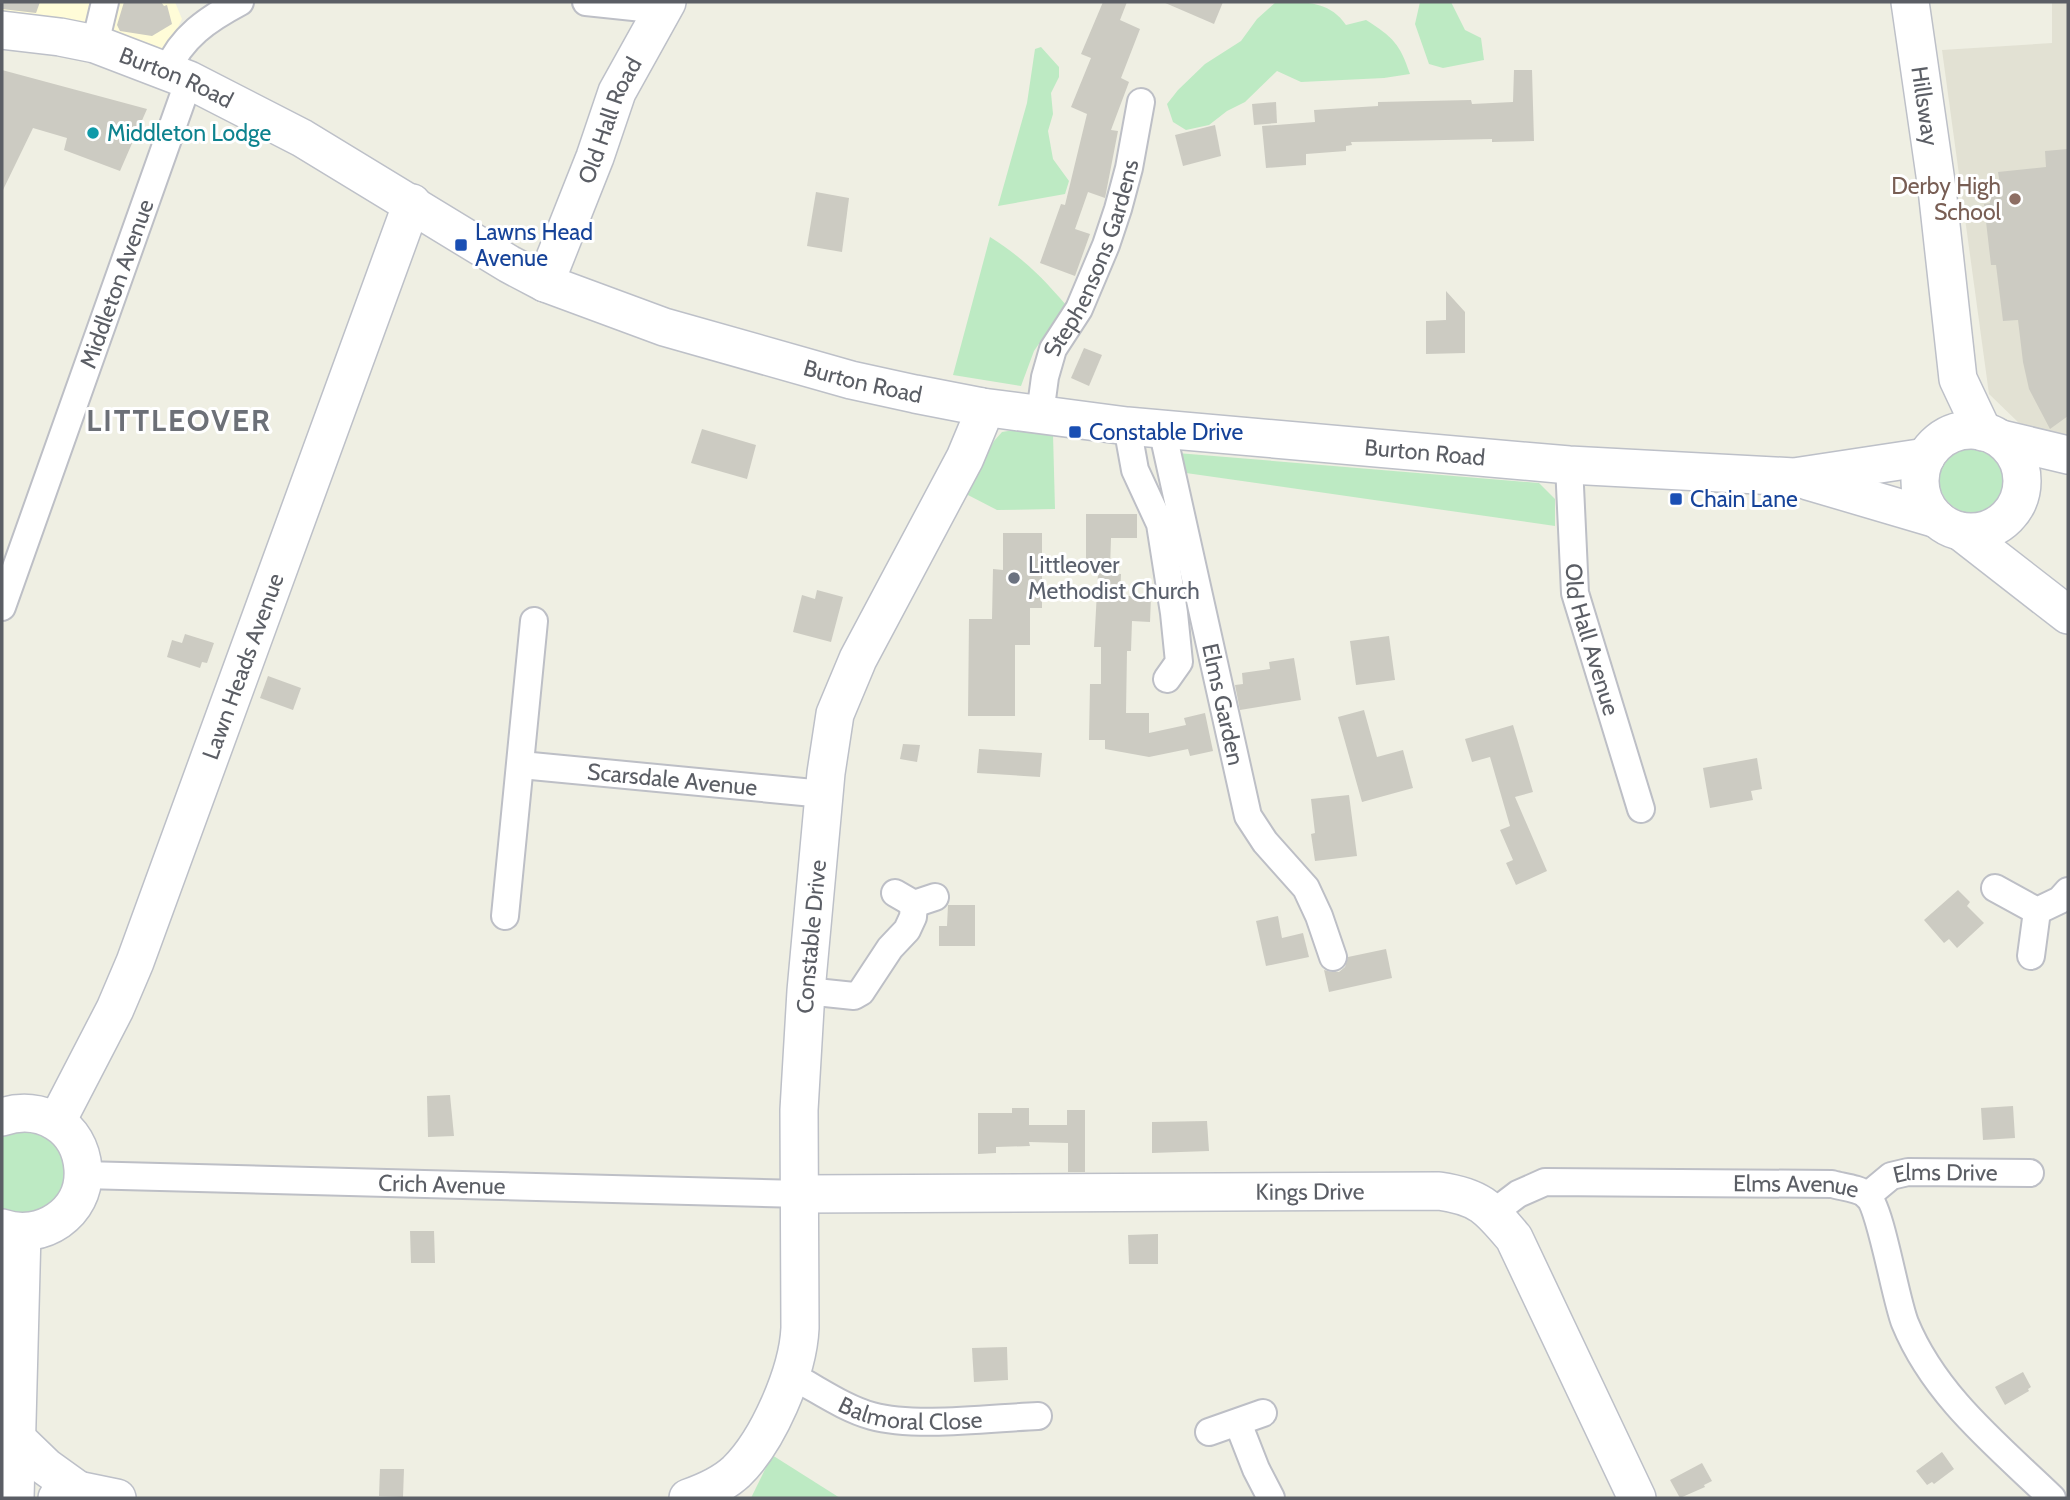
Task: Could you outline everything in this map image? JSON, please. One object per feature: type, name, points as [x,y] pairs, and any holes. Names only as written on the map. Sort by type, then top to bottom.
[{"type":"street","points":[[95,44],[105,2]]},
{"type":"street","name":"Middleton Avenue","points":[[2,607],[178,76],[173,55],[186,38],[240,2]]},
{"type":"street","points":[[586,2],[664,6]]},
{"type":"street","name":"Hillsway","points":[[1910,2],[1937,190],[1958,379],[1992,435]]},
{"type":"street","name":"Old Hall Road","points":[[545,283],[595,158],[617,92],[664,6]]},
{"type":"street","name":"Burton Road","points":[[2,30],[95,44],[178,76],[302,138],[509,264],[545,283],[664,327],[851,380],[982,407],[1144,427],[1569,465],[1794,477],[1930,452]]},
{"type":"street","name":"Stephensons Gardens","points":[[1040,414],[1045,377],[1053,349],[1079,309],[1106,245],[1129,168],[1140,102]]},
{"type":"street","name":"Lawn Heads Avenue","points":[[57,1121],[115,1009],[135,962],[412,203]]},
{"type":"street","points":[[1958,379],[1940,411],[1930,452],[1922,467],[1920,486],[1925,504],[1948,525],[2055,605]]},
{"type":"street","name":"Constable Drive","points":[[688,1498],[725,1481],[743,1464],[766,1428],[790,1375],[799,1342],[799,1110],[806,991],[824,794],[835,714],[846,684],[965,458],[980,422],[982,407]]},
{"type":"street","points":[[1144,427],[1135,470],[1160,524],[1167,556],[1179,662],[1167,679]]},
{"type":"street","name":"Elms Garden","points":[[1144,427],[1248,816],[1265,842],[1306,888],[1333,957]]},
{"type":"street","points":[[1930,452],[1945,437],[1964,430],[2068,455]]},
{"type":"street","points":[[1992,435],[2015,455],[2021,474],[2017,502],[2020,556],[2055,605]]},
{"type":"street","name":"Old Hall Avenue","points":[[1569,465],[1575,593],[1641,809]]},
{"type":"street","points":[[1948,525],[1975,531],[1990,528],[2003,521],[2017,502],[2068,468]]},
{"type":"street","name":"Burton Road","points":[[1794,477],[1948,525]]},
{"type":"street","points":[[505,916],[534,621]]},
{"type":"street","name":"Scarsdale Avenue","points":[[521,765],[824,794]]},
{"type":"street","points":[[1994,888],[2037,911]]},
{"type":"street","points":[[2037,911],[2060,900],[2068,891]]},
{"type":"street","points":[[806,991],[854,996],[861,992],[890,948],[907,930],[913,917],[915,898]]},
{"type":"street","points":[[2031,956],[2037,911]]},
{"type":"street","points":[[2,1117],[17,1112],[33,1112],[57,1121],[76,1145],[83,1175],[77,1195],[60,1220],[40,1230],[12,1230],[17,1439],[15,1498]]},
{"type":"street","name":"Elms Drive","points":[[1867,1196],[1891,1176],[1908,1172],[2030,1173]]},
{"type":"street","name":"Crich Avenue","points":[[83,1175],[801,1194]]},
{"type":"street","name":"Elms Avenue","points":[[1493,1213],[1518,1194],[1545,1182],[1832,1184],[1867,1196],[1876,1210],[1893,1286],[1905,1323],[1931,1372],[1967,1416],[2052,1498]]},
{"type":"street","name":"Kings Drive","points":[[801,1194],[1439,1191],[1466,1195],[1493,1213],[1514,1238],[1637,1498]]},
{"type":"street","name":"Balmoral Close","points":[[790,1375],[856,1410],[873,1416],[925,1421],[1038,1416]]},
{"type":"street","points":[[1209,1432],[1263,1413]]},
{"type":"street","points":[[1238,1423],[1271,1498]]},
{"type":"street","points":[[17,1439],[46,1467],[67,1494],[117,1498]]},
{"type":"shaded area","points":[[2,2],[175,2],[182,19],[166,51],[2,19]]},
{"type":"shaded area","name":"Derby High School","points":[[2052,2],[2068,2],[2068,435],[2019,423],[1989,394],[1942,50],[2052,43]]},
{"type":"green space","points":[[1276,2],[1315,4],[1332,11],[1346,25],[1366,20],[1394,42],[1403,55],[1410,74],[1301,82],[1277,71],[1245,102],[1227,111],[1209,125],[1186,130],[1173,122],[1167,104],[1178,90],[1205,64],[1241,41],[1257,19]]},
{"type":"green space","points":[[1420,2],[1451,2],[1465,30],[1481,38],[1484,60],[1443,68],[1429,64],[1415,24]]},
{"type":"green space","points":[[1041,47],[1059,67],[1059,77],[1051,93],[1053,114],[1048,131],[1053,159],[1069,181],[1065,194],[998,206],[1027,103],[1035,49]]},
{"type":"green space","points":[[990,237],[1031,268],[1066,305],[1061,321],[1047,332],[1034,351],[1021,386],[953,375]]},
{"type":"green space","points":[[1014,430],[1053,434],[1055,509],[997,510],[966,494],[994,441],[1002,432]]},
{"type":"green space","points":[[1973,445],[1986,448],[1997,455],[2004,466],[2007,479],[2004,492],[1997,503],[1986,510],[1973,513],[1960,510],[1949,503],[1942,492],[1939,479],[1942,466],[1949,455],[1960,448]]},
{"type":"green space","points":[[1177,453],[1539,483],[1555,499],[1555,526],[1186,473]]},
{"type":"green space","points":[[2,1129],[53,1134],[72,1169],[50,1214],[2,1215]]},
{"type":"green space","points":[[772,1455],[840,1498],[751,1498]]},
{"type":"building","points":[[2,2],[40,2],[36,13],[2,9]]},
{"type":"building","points":[[124,2],[161,2],[164,6],[167,5],[172,24],[152,36],[120,31],[117,25]]},
{"type":"building","points":[[1103,2],[1127,2],[1120,20],[1140,29],[1121,78],[1129,82],[1111,130],[1118,131],[1105,198],[1088,192],[1075,229],[1090,234],[1075,276],[1040,263],[1061,204],[1065,205],[1087,114],[1071,107],[1091,58],[1081,54]]},
{"type":"building","points":[[1163,2],[1223,2],[1214,24]]},
{"type":"building","name":"Middleton Lodge","points":[[2,70],[147,109],[120,171],[64,150],[67,138],[33,128],[2,192]]},
{"type":"building","points":[[1514,70],[1532,70],[1534,141],[1492,142],[1492,139],[1351,142],[1352,145],[1346,146],[1346,151],[1306,154],[1306,165],[1266,168],[1262,126],[1315,122],[1314,110],[1378,106],[1378,102],[1513,102]]},
{"type":"building","points":[[1276,102],[1277,123],[1254,125],[1252,104]]},
{"type":"building","points":[[1215,125],[1221,156],[1183,166],[1175,135]]},
{"type":"building","points":[[2068,149],[2068,416],[2050,429],[2029,389],[2018,320],[2003,321],[1996,265],[1991,265],[1984,204],[1990,203],[1989,185],[2000,184],[1998,172],[2046,167],[2045,151]]},
{"type":"building","points":[[816,192],[849,198],[842,252],[807,246]]},
{"type":"building","points":[[1446,291],[1465,312],[1465,353],[1426,354],[1426,321],[1446,320]]},
{"type":"building","points":[[1084,348],[1102,355],[1089,386],[1071,378]]},
{"type":"building","points":[[702,429],[756,445],[747,479],[691,463]]},
{"type":"building","points":[[1086,514],[1137,514],[1137,538],[1111,538],[1110,569],[1086,568]]},
{"type":"building","points":[[1003,533],[1042,533],[1042,608],[1030,608],[1030,645],[1015,645],[1015,716],[968,716],[969,619],[992,619],[993,569],[1003,570]]},
{"type":"building","points":[[1098,573],[1121,574],[1120,596],[1151,596],[1150,622],[1132,621],[1131,651],[1127,651],[1126,713],[1149,713],[1149,733],[1186,725],[1184,718],[1205,713],[1213,751],[1190,756],[1188,749],[1149,757],[1105,749],[1105,740],[1089,740],[1090,684],[1101,684],[1101,647],[1094,647]]},
{"type":"building","points":[[817,590],[843,597],[831,642],[793,632],[802,595],[815,599]]},
{"type":"building","points":[[185,634],[214,643],[207,663],[202,662],[200,668],[167,657],[172,640],[182,643]]},
{"type":"building","points":[[1389,636],[1395,680],[1356,685],[1350,641]]},
{"type":"building","points":[[1294,658],[1301,700],[1240,710],[1235,685],[1243,684],[1242,673],[1270,669],[1269,662]]},
{"type":"building","points":[[268,676],[301,688],[293,710],[260,698]]},
{"type":"building","points":[[1364,710],[1377,757],[1403,750],[1413,788],[1362,802],[1338,717]]},
{"type":"building","points":[[1513,725],[1533,792],[1515,797],[1547,871],[1516,885],[1506,863],[1513,860],[1500,830],[1510,826],[1490,757],[1472,762],[1465,739]]},
{"type":"building","points":[[903,744],[920,745],[917,762],[900,759]]},
{"type":"building","points":[[979,749],[1042,753],[1040,777],[977,773]]},
{"type":"building","points":[[1757,758],[1762,789],[1751,791],[1753,800],[1710,808],[1703,768]]},
{"type":"building","points":[[1349,795],[1357,856],[1315,861],[1311,834],[1315,833],[1311,799]]},
{"type":"building","points":[[1958,890],[1970,902],[1967,906],[1984,923],[1957,948],[1949,939],[1944,943],[1924,920]]},
{"type":"building","points":[[948,905],[975,905],[975,946],[939,946],[939,926],[947,926]]},
{"type":"building","points":[[1278,916],[1282,938],[1303,933],[1309,957],[1266,966],[1256,921]]},
{"type":"building","points":[[1386,949],[1392,978],[1329,992],[1324,970],[1339,972],[1345,967],[1348,957]]},
{"type":"building","points":[[450,1095],[454,1136],[428,1137],[427,1096]]},
{"type":"building","points":[[2013,1106],[2015,1138],[1983,1140],[1981,1108]]},
{"type":"building","points":[[1012,1108],[1029,1108],[1029,1125],[1067,1125],[1067,1110],[1085,1110],[1085,1172],[1068,1172],[1068,1143],[1029,1142],[1030,1146],[996,1147],[996,1153],[978,1154],[978,1113],[1012,1113]]},
{"type":"building","points":[[1207,1121],[1209,1151],[1152,1153],[1152,1122]]},
{"type":"building","points":[[410,1231],[434,1231],[435,1263],[411,1263]]},
{"type":"building","points":[[1158,1234],[1158,1264],[1129,1264],[1128,1235]]},
{"type":"building","points":[[1007,1347],[1008,1380],[974,1382],[972,1348]]},
{"type":"building","points":[[2023,1372],[2031,1387],[2029,1391],[2005,1405],[1995,1387]]},
{"type":"building","points":[[1942,1452],[1954,1469],[1934,1484],[1932,1482],[1927,1485],[1916,1471]]},
{"type":"building","points":[[1702,1463],[1712,1481],[1680,1498],[1670,1480]]},
{"type":"building","points":[[380,1469],[404,1469],[403,1497],[379,1496]]},
{"type":"place","name":"Middleton Lodge","points":[[93,133]]},
{"type":"place","name":"Derby High School","points":[[2015,199]]},
{"type":"place","name":"Lawns Head Avenue","points":[[461,245]]},
{"type":"place","name":"Constable Drive","points":[[1075,432]]},
{"type":"place","name":"Chain Lane","points":[[1676,499]]},
{"type":"place","name":"Littleover Methodist Church","points":[[1014,578]]},
{"type":"district","name":"LITTLEOVER","points":[[179,421]]}]
